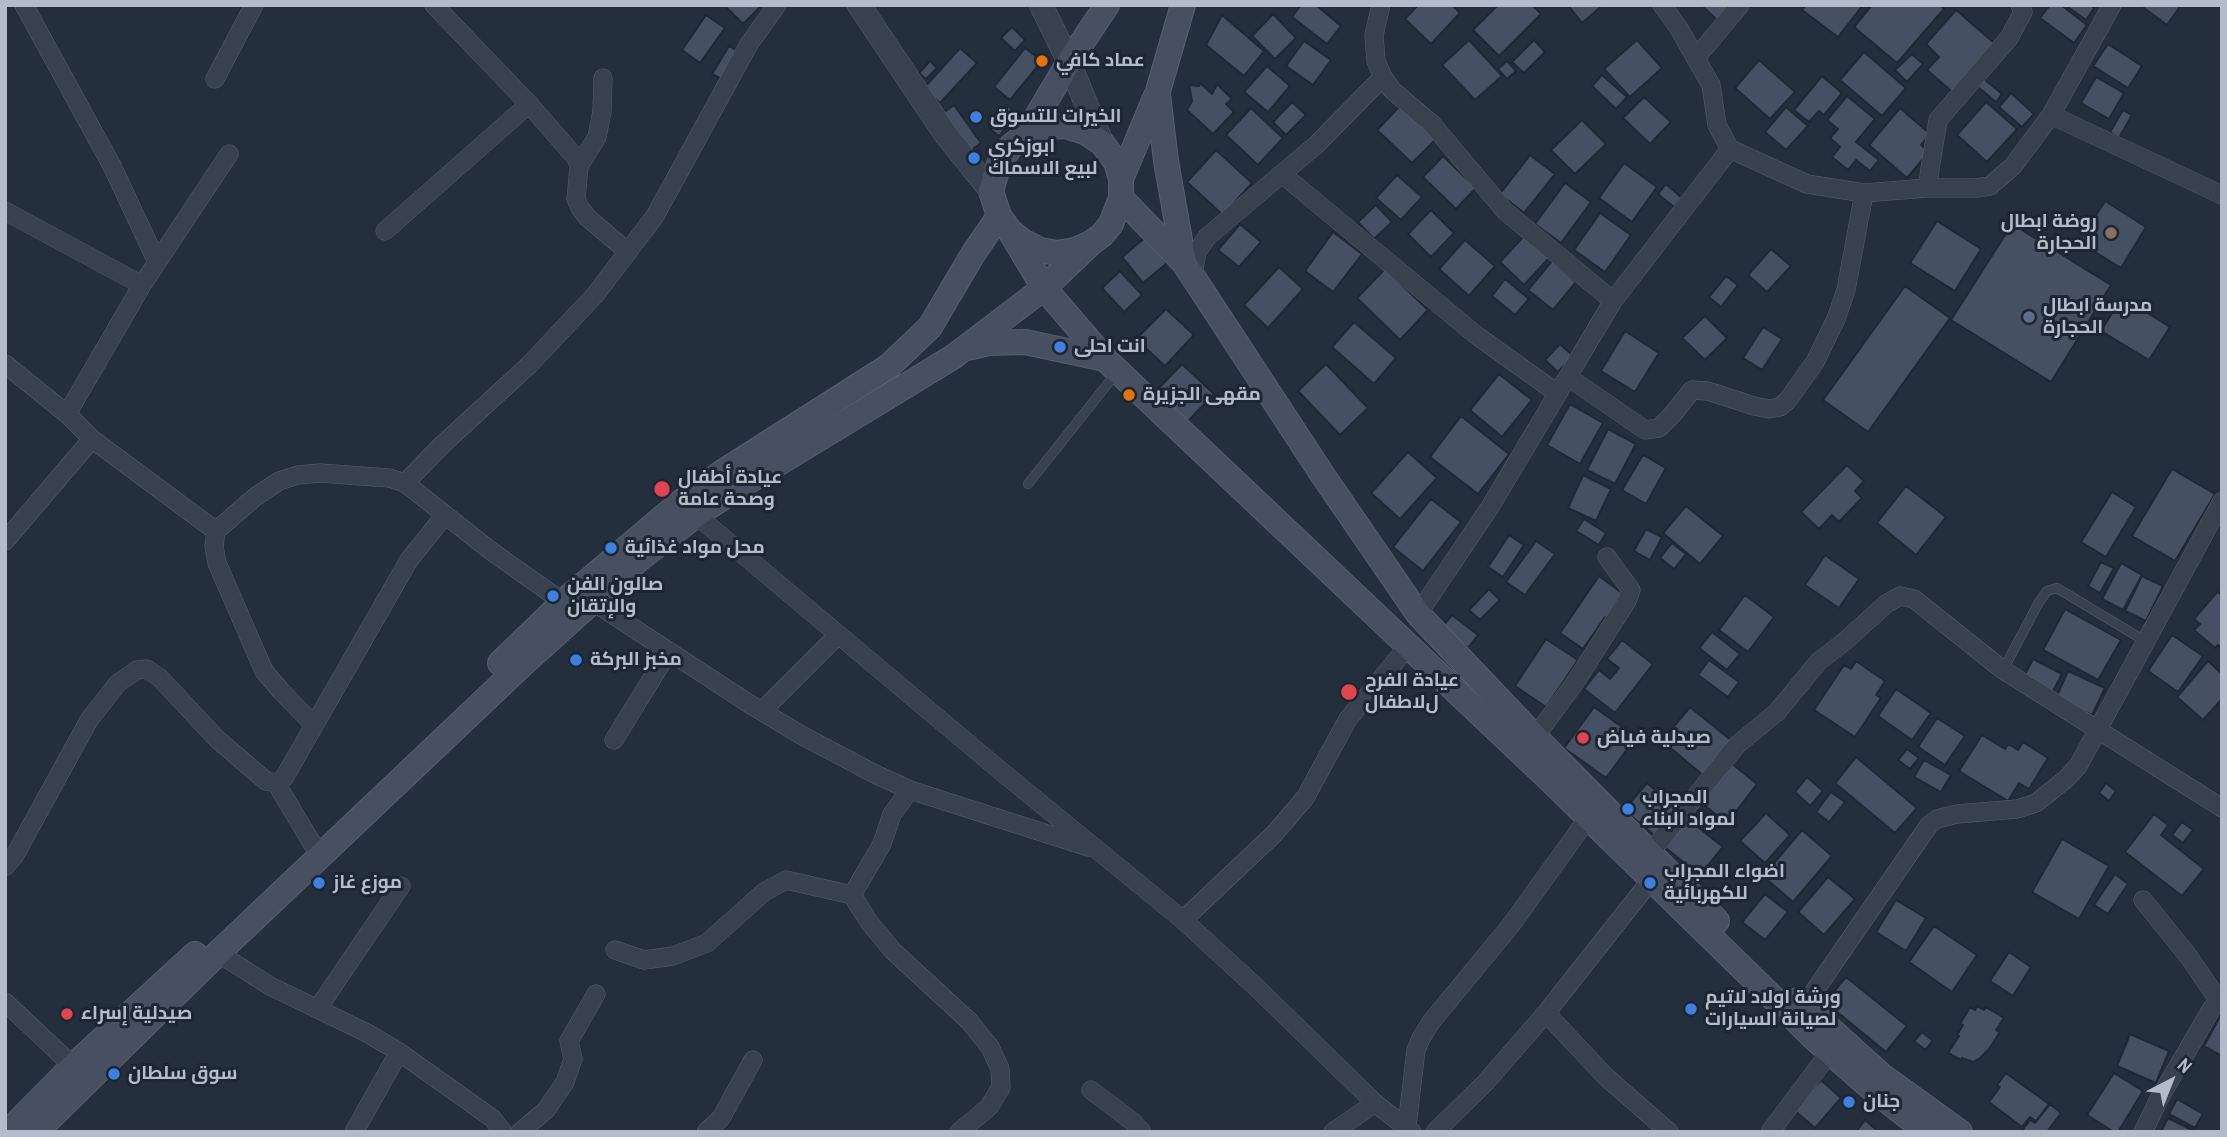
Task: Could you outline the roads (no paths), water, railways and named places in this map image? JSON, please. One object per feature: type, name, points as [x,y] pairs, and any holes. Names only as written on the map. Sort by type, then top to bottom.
[{"type":"main road","points":[[1027,134],[1069,62],[1107,5]]},
{"type":"main road","points":[[36,1132],[218,953],[524,663],[637,561],[696,515],[966,348],[1044,288],[1111,224],[1121,189],[1158,91],[1183,5]]},
{"type":"main road","points":[[1158,91],[1166,161],[1188,270]]},
{"type":"main road","points":[[1927,1132],[1830,1052],[1409,645],[1111,365],[1044,288],[1004,223],[991,191],[999,164],[1011,146],[1027,134],[1046,127],[1066,126],[1085,132],[1102,143],[1115,162],[1121,189],[1188,270],[1418,614],[1535,737],[1804,1006],[1881,1075],[1961,1132]]},
{"type":"main road","points":[[1004,223],[1024,242],[1040,250],[1057,253],[1075,250],[1091,243]]},
{"type":"main road","points":[[8,1132],[73,1066],[313,845],[563,602],[681,502],[721,473],[889,366],[930,327],[972,254],[1004,223]]},
{"type":"main road","points":[[966,348],[1025,342],[1111,365]]},
{"type":"street","points":[[24,5],[112,166],[157,262]]},
{"type":"street","points":[[215,79],[254,5]]},
{"type":"street","points":[[434,5],[529,104],[576,158],[579,166],[576,199],[580,208],[628,252]]},
{"type":"street","points":[[405,483],[529,365],[595,295],[655,216],[749,44],[777,5]]},
{"type":"street","points":[[859,5],[946,135],[991,191]]},
{"type":"street","points":[[1041,5],[1069,62],[1102,143]]},
{"type":"street","points":[[1381,5],[1374,35],[1376,61],[1392,90],[1445,137],[1505,211],[1613,300]]},
{"type":"street","points":[[1662,5],[1711,85],[1717,125],[1730,149],[1807,184],[1864,193],[1990,186],[2013,166],[2051,116],[2112,5]]},
{"type":"street","points":[[1696,58],[1740,5]]},
{"type":"street","points":[[1927,188],[1938,120],[2009,38],[2023,12],[2020,5]]},
{"type":"street","points":[[1188,270],[1207,237],[1317,145],[1383,77]]},
{"type":"street","points":[[579,166],[597,137],[602,111],[603,78]]},
{"type":"street","points":[[385,231],[529,104]]},
{"type":"street","points":[[2051,116],[2222,195]]},
{"type":"street","points":[[1418,614],[1490,507],[1613,300],[1730,149]]},
{"type":"street","points":[[67,414],[142,285],[229,154]]},
{"type":"street","points":[[1282,174],[1476,335],[1557,393]]},
{"type":"street","points":[[1567,377],[1645,430],[1659,428],[1692,390],[1708,391],[1769,409],[1780,407],[1815,362],[1836,319],[1846,290],[1864,193]]},
{"type":"street","points":[[5,211],[142,285]]},
{"type":"street","points":[[5,364],[67,414],[92,439],[216,531]]},
{"type":"street","points":[[5,541],[92,439]]},
{"type":"street","points":[[314,725],[264,671],[217,563],[214,547],[216,531],[255,497],[279,481],[320,472],[389,478],[405,483],[491,551],[563,602]]},
{"type":"street","points":[[1804,1006],[1929,825],[1937,819],[1957,814],[2017,809],[2036,803],[2078,766],[2222,500]]},
{"type":"street","points":[[5,867],[15,855],[89,720],[118,683],[137,670],[147,669],[160,678],[217,739],[266,781],[276,783],[284,778],[409,560],[445,515]]},
{"type":"street","points":[[696,515],[1183,920],[1374,1103],[1410,1129]]},
{"type":"street","points":[[1535,737],[1584,671],[1627,601],[1631,590],[1607,557]]},
{"type":"street","points":[[1650,853],[1737,745],[1777,712],[1819,661],[1886,604],[1900,596],[1913,599],[2003,670],[2222,808]]},
{"type":"street","points":[[592,601],[762,711],[910,790],[1099,851]]},
{"type":"street","points":[[762,711],[838,635]]},
{"type":"street","points":[[1183,920],[1274,834],[1305,798],[1348,719],[1409,645]]},
{"type":"street","points":[[614,740],[669,651]]},
{"type":"street","points":[[276,783],[313,845]]},
{"type":"street","points":[[852,895],[882,844],[892,814],[910,790]]},
{"type":"street","points":[[1410,1129],[1416,1050],[1421,1038],[1431,1021],[1511,925],[1588,818]]},
{"type":"street","points":[[615,950],[644,960],[673,956],[707,943],[764,892],[786,880],[852,895],[869,922],[893,951],[969,1021],[989,1047],[1000,1069],[1001,1087],[989,1107],[959,1132]]},
{"type":"street","points":[[1435,1132],[1485,1083],[1546,1013],[1651,880]]},
{"type":"street","points":[[318,1009],[401,886]]},
{"type":"street","points":[[2143,900],[2220,1000],[2212,1008],[2143,1132]]},
{"type":"street","points":[[218,953],[270,986],[399,1052],[482,1111],[503,1132]]},
{"type":"street","points":[[520,1132],[546,1110],[565,1082],[573,1059],[569,1041],[596,994]]},
{"type":"street","points":[[5,1002],[73,1066]]},
{"type":"street","points":[[1546,1013],[1606,1077],[1669,1132]]},
{"type":"street","points":[[354,1132],[399,1052]]},
{"type":"street","points":[[1770,1132],[1830,1052]]},
{"type":"street","points":[[706,1132],[721,1118],[753,1060]]},
{"type":"street","points":[[1091,1090],[1142,1132]]},
{"type":"street","points":[[1333,1132],[1374,1103]]},
{"type":"lane","points":[[1028,484],[1111,365]]},
{"type":"lane","points":[[2003,670],[2039,602],[2047,591],[2057,588],[2145,641]]},
{"type":"place","name":"عماد كافي","points":[[1042,61]]},
{"type":"place","name":"الخيرات للتسوق","points":[[976,117]]},
{"type":"place","name":"ابوزكري لبيع اﻻسماك","points":[[974,158]]},
{"type":"place","name":"روضة ابطال الحجارة","points":[[2111,233]]},
{"type":"place","name":"مدرسة ابطال الحجارة","points":[[2029,317]]},
{"type":"place","name":"انت احلى","points":[[1060,347]]},
{"type":"place","name":"مقهى الجزيرة","points":[[1129,395]]},
{"type":"place","name":"عيادة أطفال وصحة عامة","points":[[662,489]]},
{"type":"place","name":"محل مواد غذائية","points":[[611,548]]},
{"type":"place","name":"صالون الفن والإتقان","points":[[553,596]]},
{"type":"place","name":"مخبز البركة","points":[[576,660]]},
{"type":"place","name":"عيادة الفرح لﻻطفال","points":[[1349,692]]},
{"type":"place","name":"صيدلية فياض","points":[[1583,738]]},
{"type":"place","name":"المجراب لمواد البناء","points":[[1628,809]]},
{"type":"place","name":"موزع غاز","points":[[319,883]]},
{"type":"place","name":"اضواء المجراب للكهربائية","points":[[1650,883]]},
{"type":"place","name":"ورشة اوﻻد ﻻتيم لصيانة السيارات","points":[[1691,1009]]},
{"type":"place","name":"صيدلية إسراء","points":[[67,1014]]},
{"type":"place","name":"سوق سلطان","points":[[114,1074]]},
{"type":"place","name":"جنان","points":[[1849,1102]]}]
